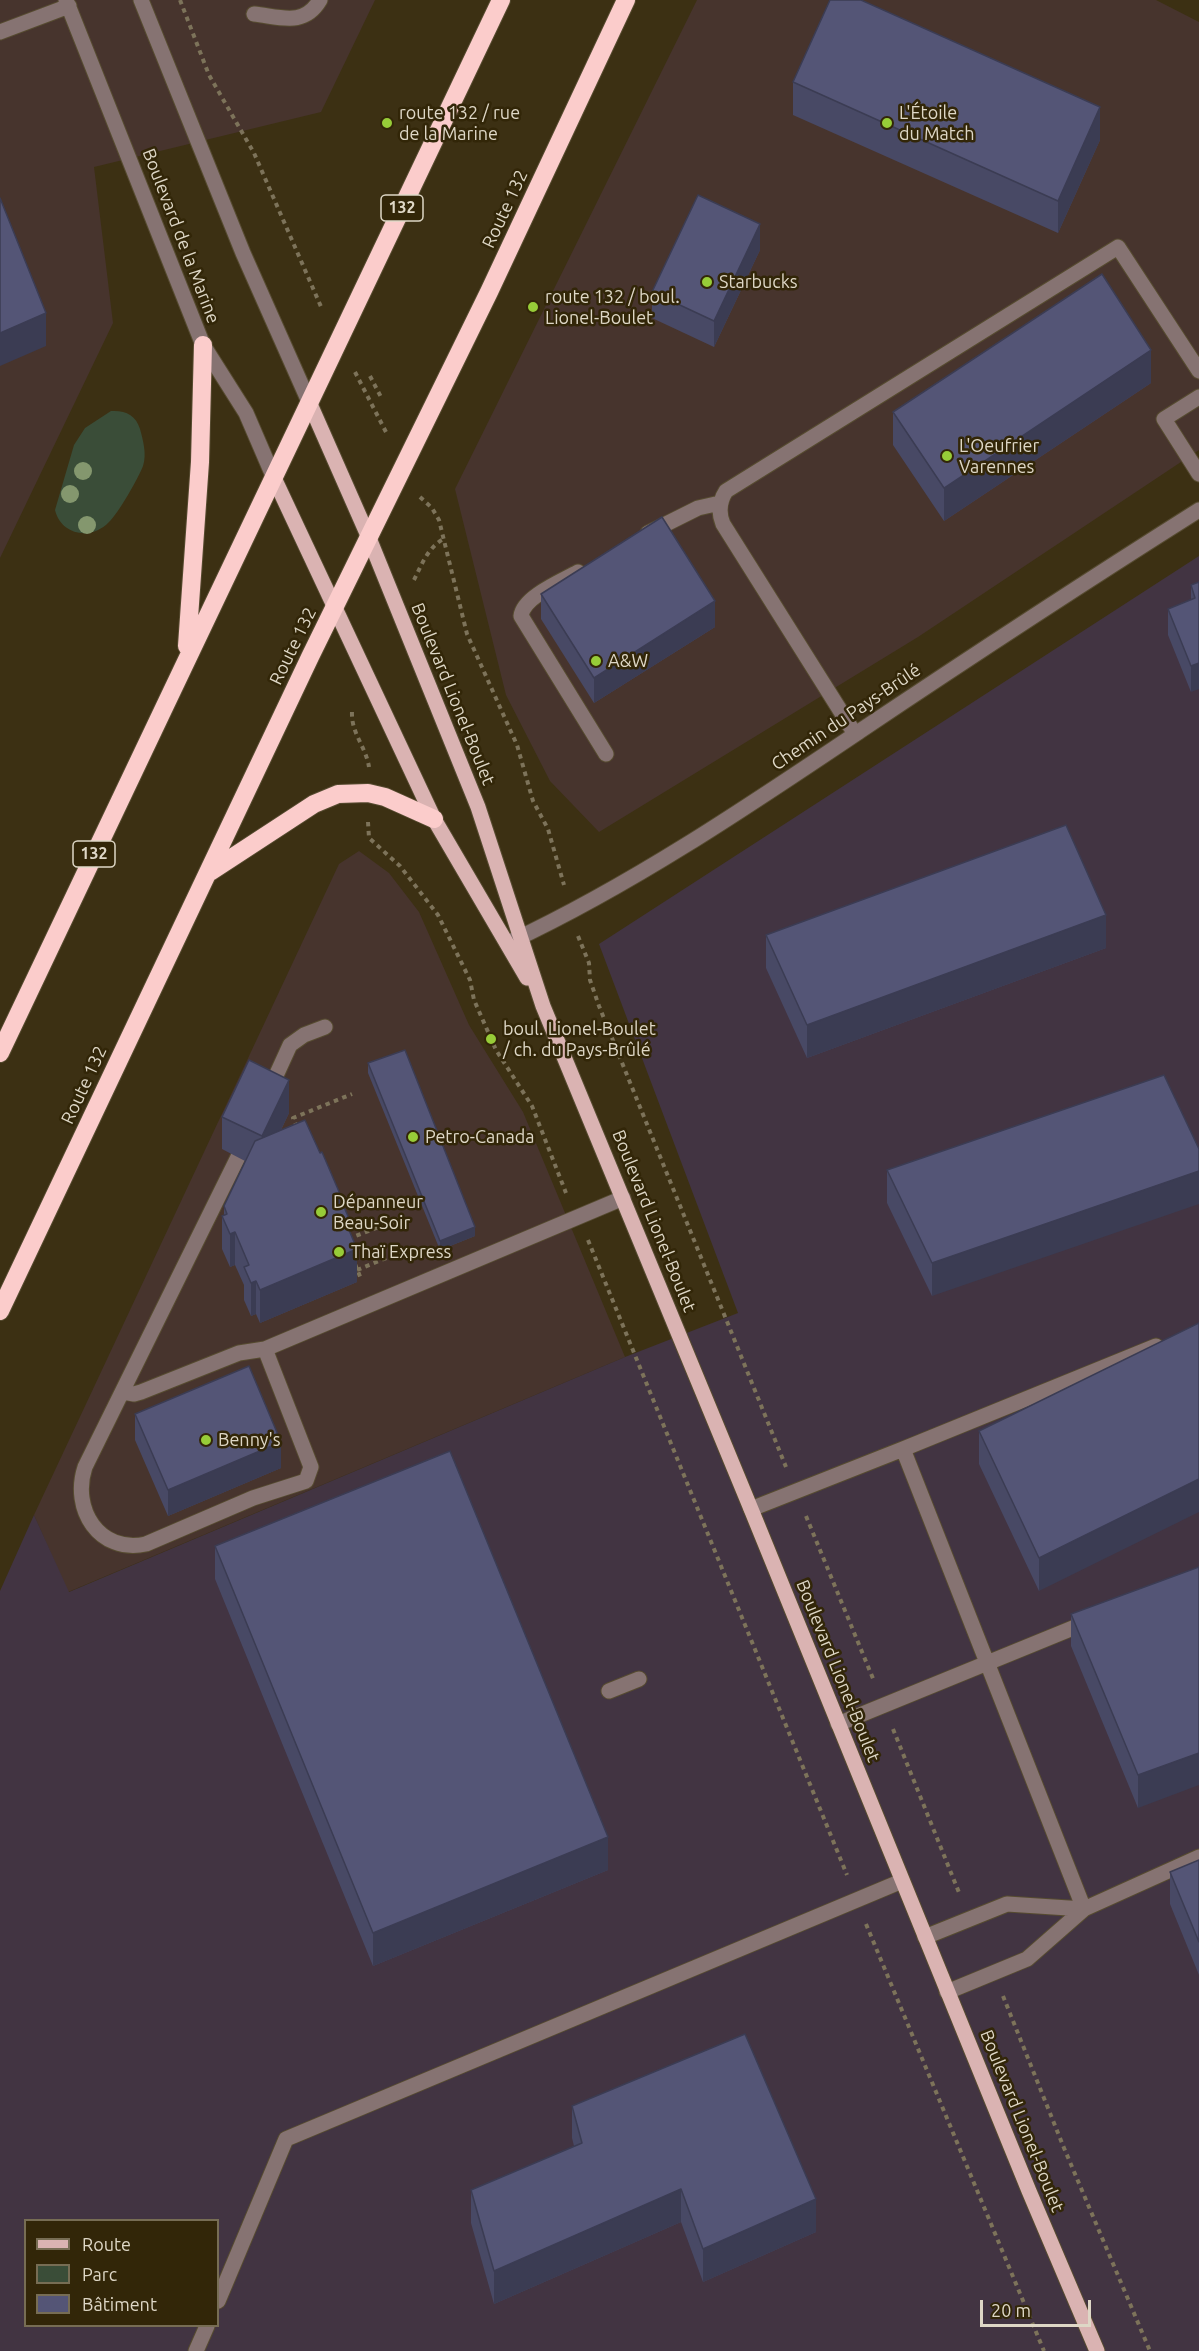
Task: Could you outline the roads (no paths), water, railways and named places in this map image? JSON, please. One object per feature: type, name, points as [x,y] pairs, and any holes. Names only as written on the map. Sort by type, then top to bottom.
[{"type":"highway","name":"132","points":[[0,1053],[501,0]]},
{"type":"highway","name":"Route 132","points":[[0,1311],[335,608],[489,292],[626,0]]},
{"type":"highway","points":[[187,656],[200,462],[203,345]]},
{"type":"highway","points":[[210,872],[314,804],[338,794],[368,793],[385,796],[434,819]]},
{"type":"main road","name":"Boulevard Lionel-Boulet","points":[[310,404],[369,538],[478,807],[514,940],[623,1198],[947,1992],[1097,2351]]},
{"type":"main road","name":"Boulevard Lionel-Boulet","points":[[274,478],[434,819],[514,940]]},
{"type":"street","points":[[141,0],[243,253],[310,404]]},
{"type":"street","points":[[254,15],[306,17],[320,0]]},
{"type":"street","points":[[0,32],[68,3]]},
{"type":"street","name":"Boulevard de la Marine","points":[[68,3],[203,345],[246,413],[274,478]]},
{"type":"street","points":[[855,734],[723,524],[719,510],[726,491],[1118,247],[1199,371]]},
{"type":"street","points":[[1199,397],[1164,419],[1199,474]]},
{"type":"street","points":[[638,538],[698,508],[720,503]]},
{"type":"street","name":"Chemin du Pays-Brûlé","points":[[514,940],[612,890],[855,734],[1069,591],[1199,510]]},
{"type":"street","points":[[587,567],[542,591],[525,605],[521,616],[606,754]]},
{"type":"street","points":[[264,1101],[290,1045],[304,1035],[325,1027]]},
{"type":"street","points":[[238,1157],[85,1467],[80,1481],[80,1494],[85,1510],[99,1533],[122,1545],[133,1547],[146,1544],[253,1498],[306,1481],[311,1467],[265,1349]]},
{"type":"street","points":[[123,1392],[134,1394],[141,1392],[239,1353],[265,1349],[623,1198]]},
{"type":"street","points":[[751,1509],[1166,1341]]},
{"type":"street","points":[[903,1449],[1084,1909]]},
{"type":"street","points":[[838,1724],[1103,1616]]},
{"type":"street","points":[[609,1691],[639,1679]]},
{"type":"street","points":[[947,1992],[1027,1959],[1084,1909],[1199,1857]]},
{"type":"street","points":[[219,2299],[286,2139],[902,1881]]},
{"type":"street","points":[[925,1937],[1007,1904],[1084,1909]]},
{"type":"street","points":[[196,2351],[206,2327]]},
{"type":"place","name":"route 132 / rue de la Marine","points":[[387,123]]},
{"type":"place","name":"L'Étoile du Match","points":[[887,123]]},
{"type":"place","name":"Starbucks","points":[[707,282]]},
{"type":"place","name":"route 132 / boul. Lionel-Boulet","points":[[533,307]]},
{"type":"place","name":"L'Oeufrier Varennes","points":[[947,456]]},
{"type":"place","name":"A&W","points":[[596,661]]},
{"type":"place","name":"boul. Lionel-Boulet / ch. du Pays-Brûlé","points":[[491,1039]]},
{"type":"place","name":"Petro-Canada","points":[[413,1137]]},
{"type":"place","name":"Dépanneur Beau-Soir","points":[[321,1212]]},
{"type":"place","name":"Thaï Express","points":[[339,1252]]},
{"type":"place","name":"Benny's","points":[[206,1440]]}]
